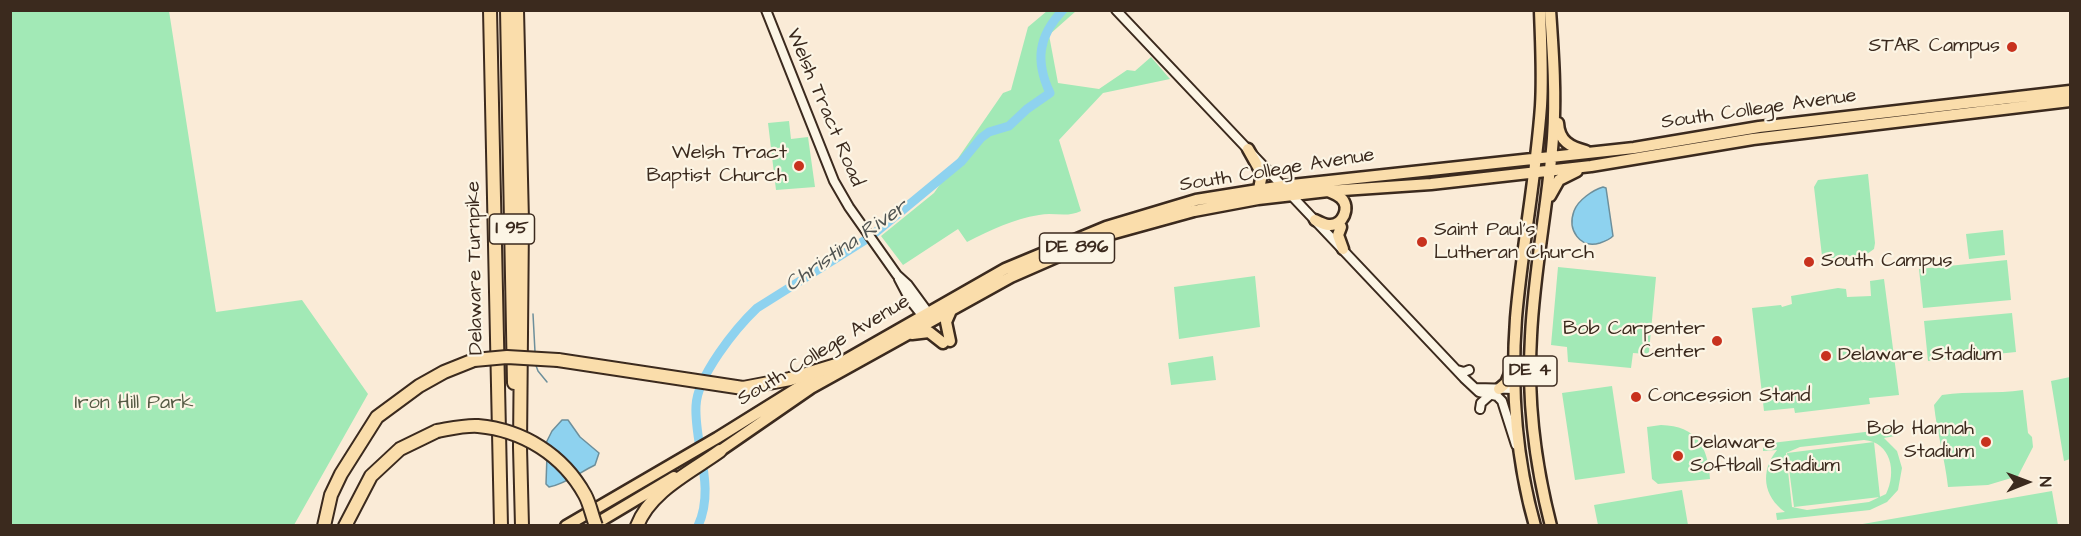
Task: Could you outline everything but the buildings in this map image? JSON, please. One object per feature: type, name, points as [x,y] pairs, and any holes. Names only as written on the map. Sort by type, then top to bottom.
[{"type":"highway","name":"Delaware Turnpike","points":[[490,10],[501,525]]},
{"type":"highway","name":"Delaware Turnpike","points":[[507,10],[513,358],[520,447]]},
{"type":"highway","name":"Delaware Turnpike","points":[[517,10],[522,221],[520,447],[522,525]]},
{"type":"highway","points":[[324,521],[331,495],[341,474],[377,417],[418,386],[474,360],[507,357],[558,360],[743,387],[790,379],[836,365]]},
{"type":"highway","points":[[345,525],[371,476],[400,449],[436,431],[476,426],[513,433],[549,451],[576,481],[586,497],[596,524]]},
{"type":"highway","points":[[637,525],[639,519],[663,490],[720,452]]},
{"type":"main road","name":"DE 4","points":[[1535,525],[1521,459],[1514,389],[1514,360],[1517,309],[1539,125],[1542,64],[1540,10]]},
{"type":"main road","name":"DE 4","points":[[1550,10],[1555,89],[1551,157],[1532,320],[1530,378],[1533,429],[1542,493],[1551,525]]},
{"type":"main road","points":[[1555,89],[1560,136],[1572,147],[1592,153]]},
{"type":"main road","name":"South College Avenue","points":[[566,525],[717,438],[836,365],[928,317],[1005,269],[1106,227],[1196,200],[1283,186],[1592,153],[1759,127],[2070,91]]},
{"type":"main road","name":"South College Avenue","points":[[720,452],[811,388],[906,335],[928,317],[952,308],[1011,276],[1107,235],[1194,211],[1292,195],[1364,187],[1431,184],[1591,166],[1753,139],[2070,101]]},
{"type":"main road","name":"DE 896","points":[[1504,162],[1523,155],[1532,147],[1539,125]]},
{"type":"main road","points":[[1248,149],[1262,174],[1259,189]]},
{"type":"main road","points":[[1544,218],[1552,192],[1560,180],[1591,166]]},
{"type":"main road","points":[[1507,176],[1525,186],[1530,202]]},
{"type":"main road","points":[[1328,233],[1347,223],[1351,215],[1355,192],[1364,187]]},
{"type":"main road","points":[[1315,220],[1328,225],[1335,224],[1344,216],[1346,207],[1341,198],[1328,191]]},
{"type":"main road","points":[[1341,227],[1338,235],[1343,249]]},
{"type":"main road","points":[[906,335],[929,332],[946,342],[946,322],[952,308]]},
{"type":"main road","points":[[1495,392],[1509,378],[1514,360]]},
{"type":"main road","points":[[1514,389],[1523,398],[1529,444],[1542,493]]},
{"type":"main road","points":[[596,524],[692,469]]},
{"type":"street","name":"Welsh Tract Road","points":[[766,10],[831,174],[849,207],[897,275],[908,285],[928,317]]},
{"type":"street","points":[[1116,10],[1457,370],[1476,388],[1495,392],[1514,389]]},
{"type":"street","points":[[1457,370],[1464,372],[1469,370]]},
{"type":"street","points":[[1480,410],[1481,403],[1495,392]]},
{"type":"street","points":[[1495,392],[1504,404],[1521,459]]},
{"type":"green space","name":"Iron Hill Park","points":[[10,11],[169,11],[216,312],[302,300],[368,394],[294,525],[11,525]]},
{"type":"green space","points":[[1047,11],[1076,11],[1049,35],[1058,83],[1099,89],[1127,70],[1135,71],[1151,57],[1170,79],[1103,93],[1059,140],[1081,211],[1020,219],[967,242],[958,229],[903,265],[881,236],[934,193],[1003,93],[1011,90],[1028,27]]},
{"type":"green space","points":[[789,121],[791,139],[808,137],[815,187],[776,190],[768,123]]},
{"type":"green space","points":[[1868,174],[1874,249],[1867,254],[1825,259],[1822,256],[1814,187],[1818,180]]},
{"type":"green space","points":[[2003,230],[2005,255],[1969,259],[1966,234]]},
{"type":"green space","points":[[2007,260],[2011,300],[1923,308],[1919,269]]},
{"type":"green space","points":[[1558,267],[1656,277],[1649,352],[1647,354],[1633,353],[1631,368],[1568,362],[1567,347],[1551,345]]},
{"type":"green space","points":[[1255,276],[1260,327],[1179,339],[1174,287]]},
{"type":"green space","name":"Delaware Stadium","points":[[1884,279],[1899,395],[1869,398],[1870,404],[1795,413],[1794,408],[1764,411],[1752,308],[1781,305],[1782,307],[1792,304],[1791,296],[1838,288],[1846,289],[1847,297],[1871,296],[1870,281]]},
{"type":"green space","points":[[2012,313],[2016,352],[1928,361],[1924,321]]},
{"type":"green space","points":[[1213,356],[1216,380],[1171,385],[1168,363]]},
{"type":"green space","points":[[2070,377],[2070,459],[2064,461],[2051,381]]},
{"type":"green space","points":[[1612,386],[1625,473],[1575,480],[1562,393]]},
{"type":"green space","name":"Bob Hannah Stadium","points":[[2023,390],[2028,433],[2032,437],[2033,447],[2018,476],[1988,485],[1948,487],[1934,405],[1942,395]]},
{"type":"green space","name":"Delaware Softball Stadium","points":[[1661,425],[1684,429],[1698,440],[1707,457],[1710,479],[1658,484],[1652,479],[1647,427]]},
{"type":"green space","points":[[1899,428],[1900,435],[1884,438],[1897,451],[1902,468],[1898,490],[1887,502],[1870,510],[1777,520],[1776,513],[1785,512],[1772,499],[1766,483],[1766,475],[1777,450],[1763,451],[1763,444]],"holes":[[[1864,440],[1873,442],[1886,452],[1889,460],[1891,477],[1886,494],[1869,502],[1807,510],[1792,507],[1786,453],[1800,447]]]},
{"type":"green space","points":[[1874,442],[1880,497],[1794,507],[1787,453]]},
{"type":"green space","points":[[1682,490],[1688,525],[1598,525],[1594,505]]},
{"type":"green space","points":[[2052,491],[2058,525],[1857,525]]},
{"type":"water","points":[[1603,187],[1606,188],[1613,236],[1600,243],[1581,241],[1572,225],[1574,211],[1586,196]]},
{"type":"water","points":[[562,420],[568,420],[580,437],[599,453],[595,465],[567,481],[549,487],[546,484],[545,445],[552,431]]},
{"type":"waterway","name":"Christina River","points":[[698,526],[703,511],[705,481],[696,406],[703,381],[719,353],[757,308],[870,237],[962,161],[981,138],[989,132],[1009,126],[1027,109],[1050,93],[1042,70],[1042,49],[1048,29],[1063,10]]},
{"type":"waterway","points":[[533,314],[535,352]]},
{"type":"waterway","points":[[535,363],[547,382]]},
{"type":"place","name":"STAR Campus","points":[[2012,47]]},
{"type":"place","name":"Welsh Tract Baptist Church","points":[[799,166]]},
{"type":"place","name":"Saint Paul's Lutheran Church","points":[[1422,242]]},
{"type":"place","name":"South Campus","points":[[1809,262]]},
{"type":"place","name":"Bob Carpenter Center","points":[[1717,341]]},
{"type":"place","name":"Delaware Stadium","points":[[1826,356]]},
{"type":"place","name":"Concession Stand","points":[[1636,397]]},
{"type":"place","name":"Bob Hannah Stadium","points":[[1986,442]]},
{"type":"place","name":"Delaware Softball Stadium","points":[[1678,456]]}]
